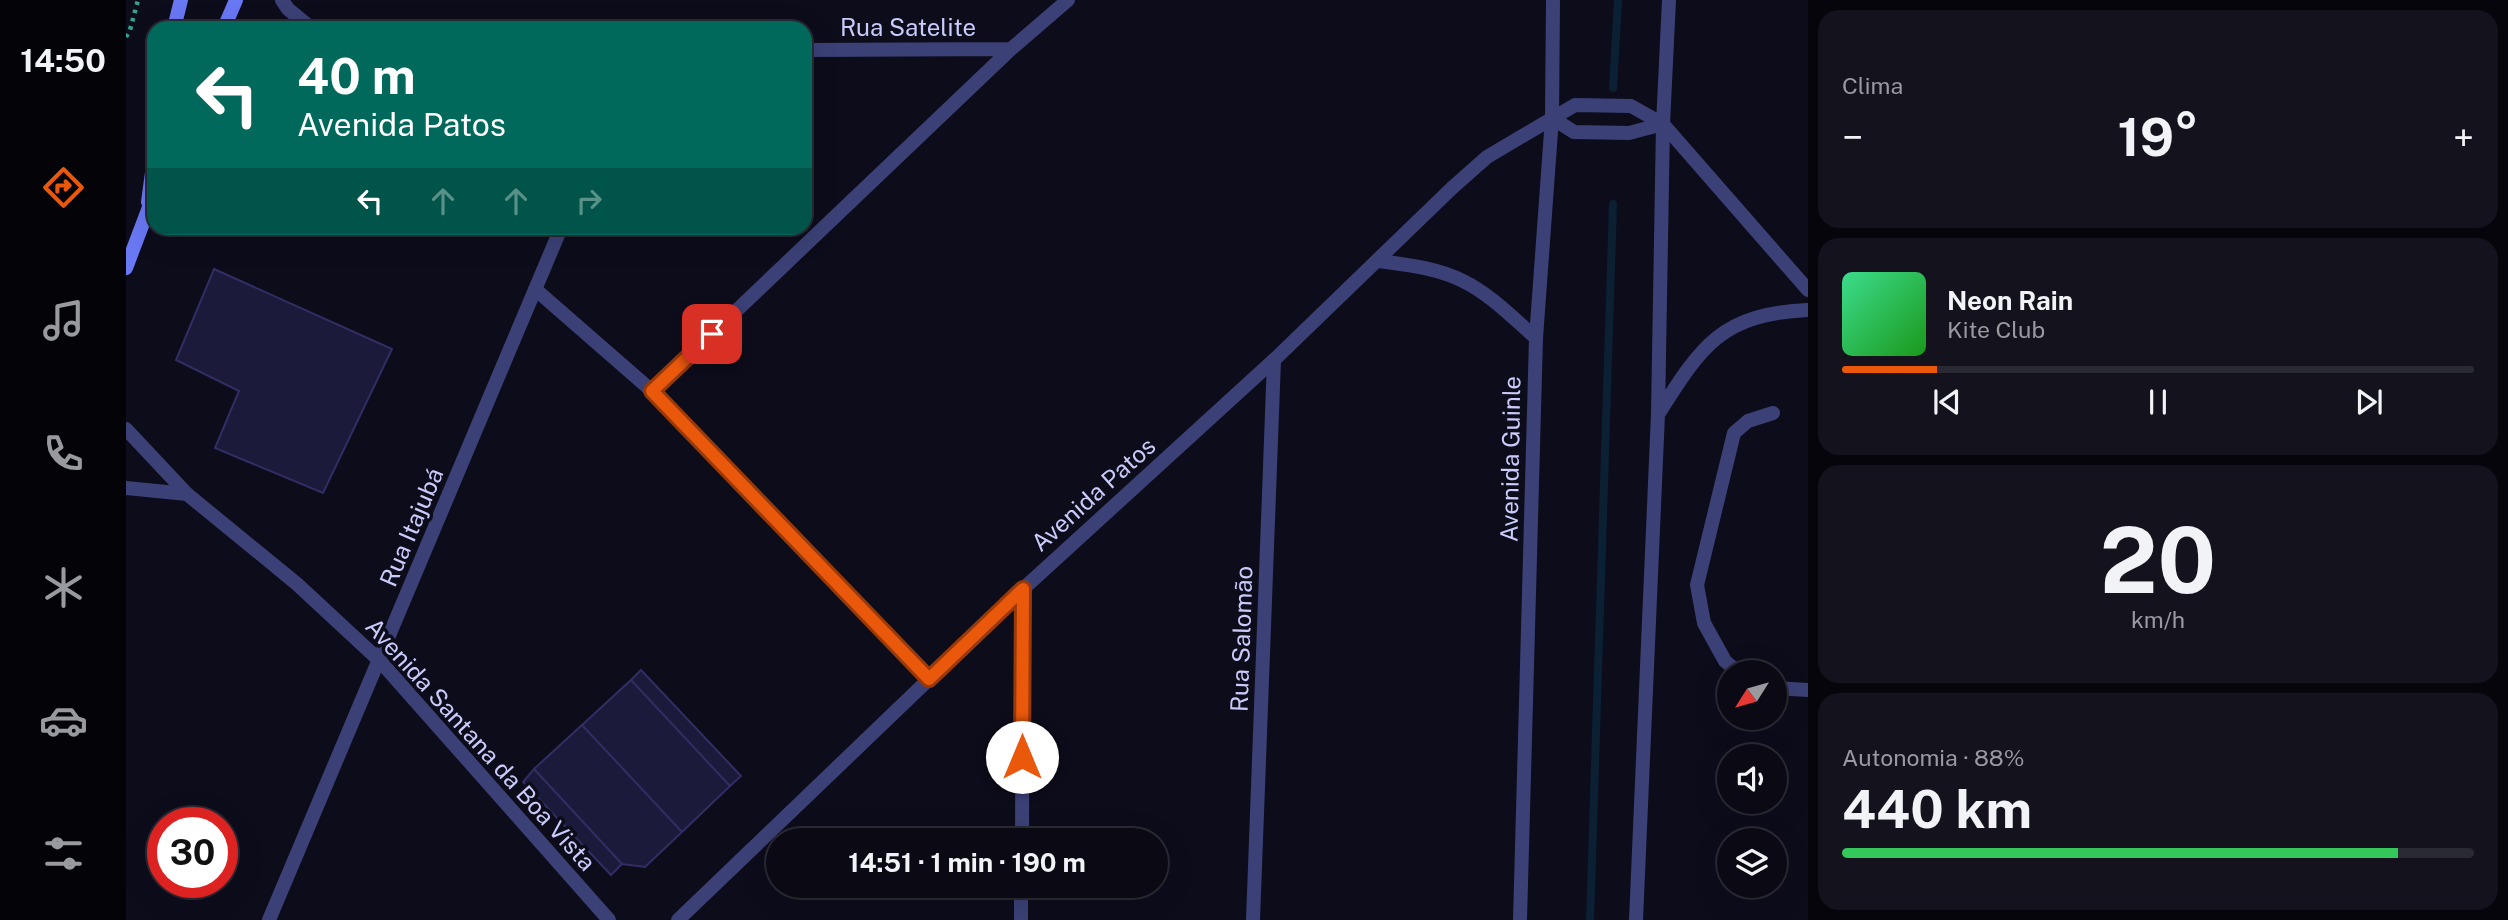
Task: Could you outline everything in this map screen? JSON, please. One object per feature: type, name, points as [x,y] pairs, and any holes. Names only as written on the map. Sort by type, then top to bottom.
[{"type":"main road","points":[[175,21],[181,0]]},
{"type":"main road","points":[[227,21],[236,0]]},
{"type":"main road","points":[[126,268],[147,210]]},
{"type":"street","points":[[282,0],[303,21]]},
{"type":"street","points":[[652,391],[1012,49],[1068,0]]},
{"type":"street","name":"Avenida Guinle","points":[[1521,920],[1535,338],[1552,118],[1553,0]]},
{"type":"street","points":[[1636,920],[1658,414],[1662,124],[1670,0]]},
{"type":"street","name":"Rua Satelite","points":[[812,50],[1012,49]]},
{"type":"street","name":"Avenida Patos","points":[[678,920],[1023,589],[1275,360],[1452,188],[1487,157],[1575,105],[1631,106],[1662,124],[1808,290]]},
{"type":"street","points":[[1552,118],[1574,132],[1629,133],[1662,124]]},
{"type":"street","name":"Rua Itajubá","points":[[270,920],[558,235]]},
{"type":"street","points":[[1379,261],[1424,267],[1465,282],[1502,308],[1535,338]]},
{"type":"street","points":[[535,289],[652,391],[929,679]]},
{"type":"street","points":[[1658,414],[1691,362],[1712,341],[1744,321],[1777,312],[1808,310]]},
{"type":"street","name":"Rua Salomão","points":[[1253,920],[1275,360]]},
{"type":"street","points":[[1724,660],[1704,623],[1697,585],[1734,433],[1748,421],[1773,413]]},
{"type":"street","name":"Avenida Santana da Boa Vista","points":[[126,429],[187,494],[297,584],[380,661],[609,920]]},
{"type":"street","points":[[126,488],[187,494]]},
{"type":"street","points":[[1022,828],[1023,589]]},
{"type":"street","points":[[1787,689],[1808,690]]},
{"type":"street","points":[[1021,898],[1021,920]]},
{"type":"path","points":[[126,37],[138,0]]},
{"type":"building","points":[[214,269],[392,349],[323,493],[215,448],[239,391],[176,360]]},
{"type":"building","points":[[641,670],[741,776],[730,786],[631,680]]},
{"type":"building","points":[[631,680],[730,786],[682,832],[582,725]]},
{"type":"building","points":[[582,725],[682,832],[645,867],[622,864],[534,769]]},
{"type":"building","points":[[534,769],[622,864],[611,875],[523,782]]},
{"type":"waterway","points":[[1613,88],[1618,0]]},
{"type":"waterway","points":[[1590,920],[1613,204]]},
{"type":"route","points":[[712,334],[652,391],[929,679],[1023,589],[1022,757]]}]
